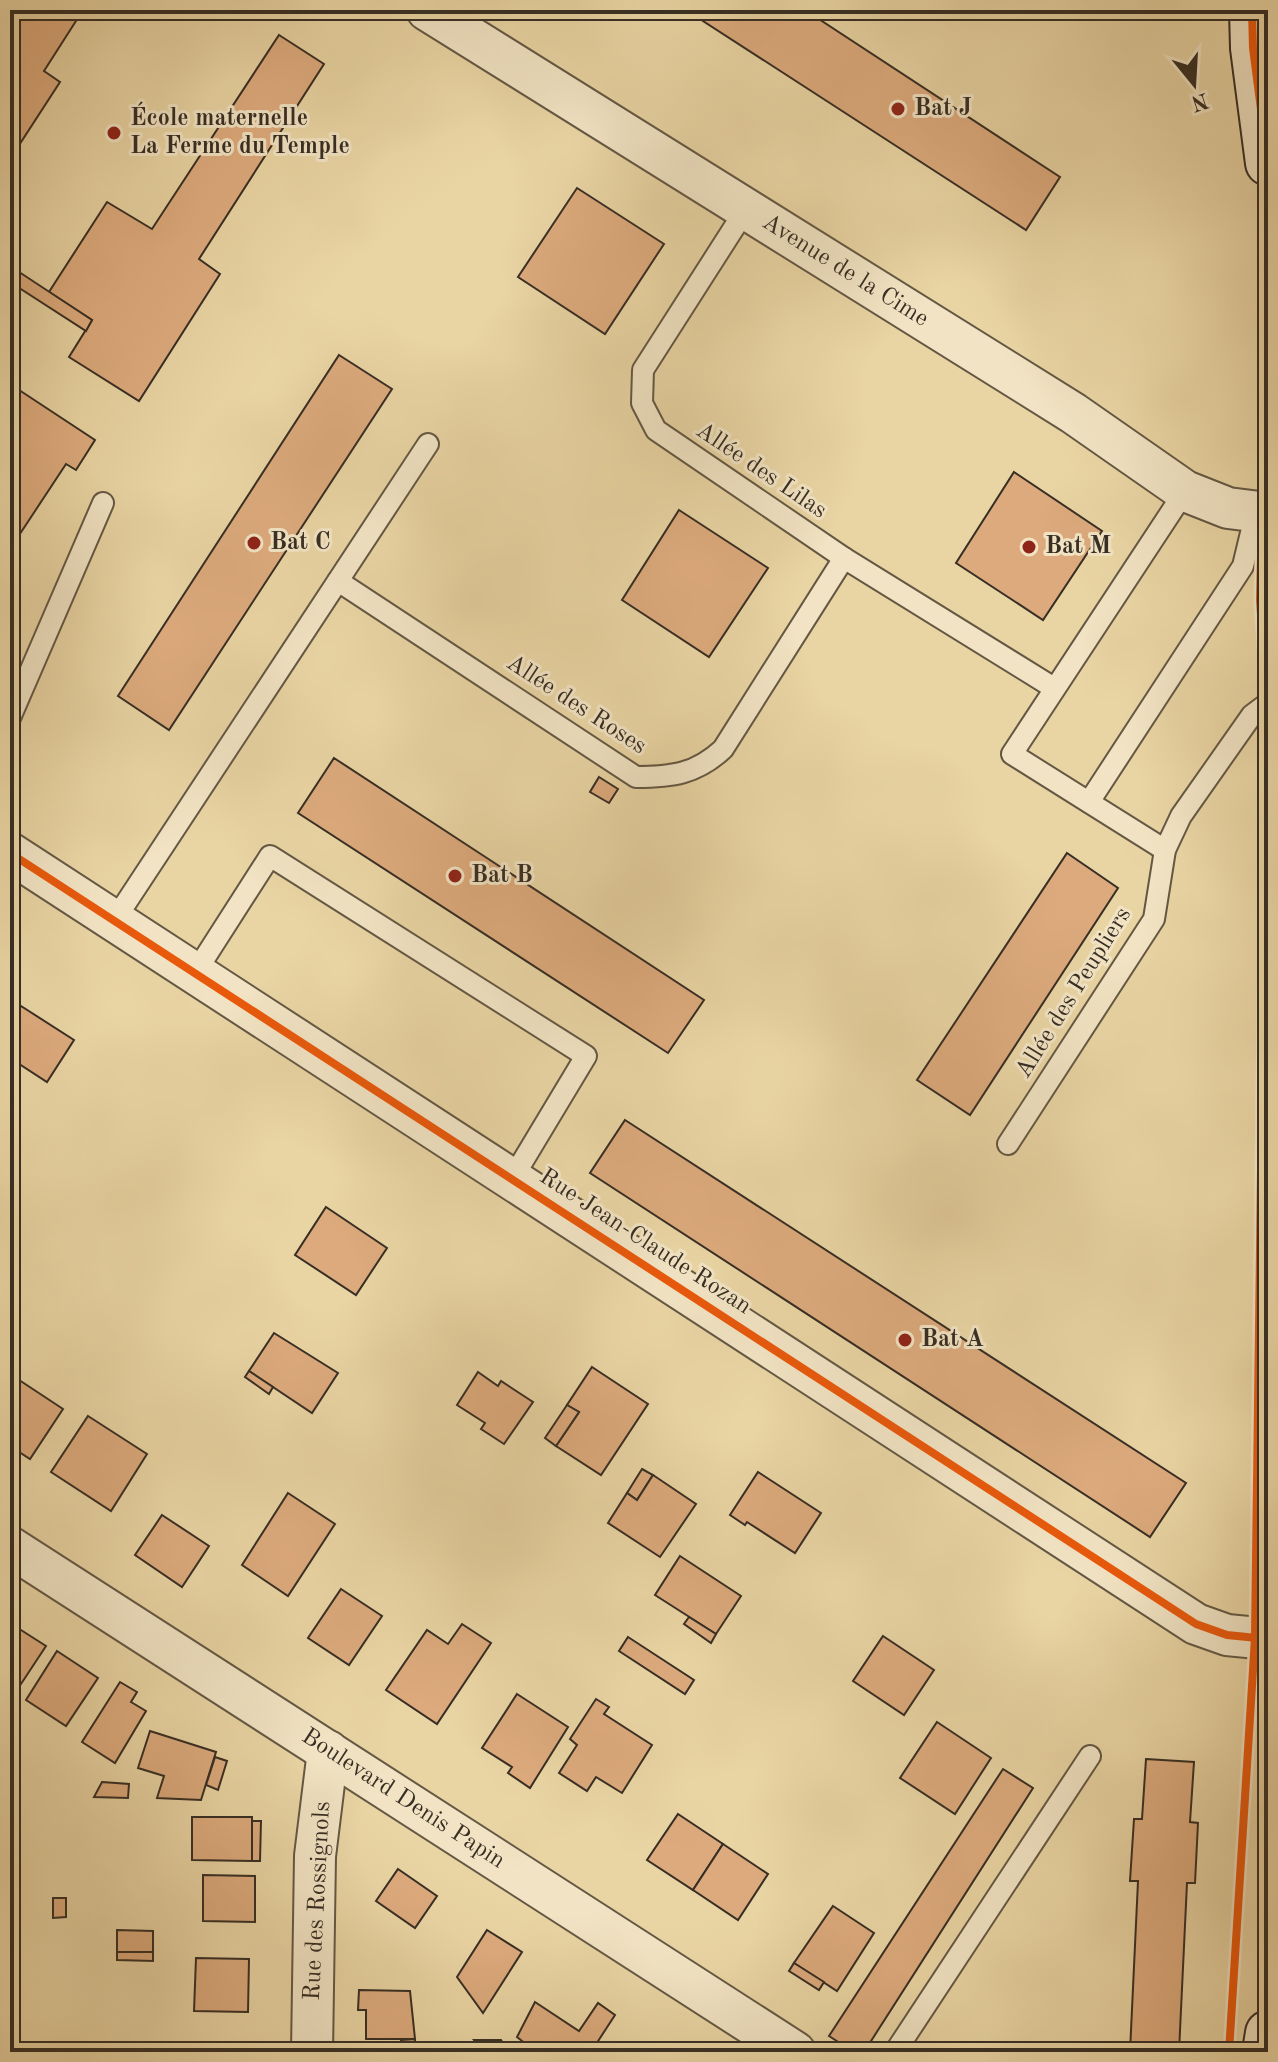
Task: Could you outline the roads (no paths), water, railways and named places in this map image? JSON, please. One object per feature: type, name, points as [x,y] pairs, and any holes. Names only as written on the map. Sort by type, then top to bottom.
[{"type":"main road","points":[[1252,10],[1253,48],[1268,163]]},
{"type":"main road","points":[[1265,2052],[1268,2033]]},
{"type":"street","name":"Avenue de la Cime","points":[[427,10],[1073,413],[1185,491],[1204,502],[1262,512]]},
{"type":"street","name":"Rue Jean-Claude Rozan","points":[[10,853],[1196,1624],[1227,1635],[1268,1639]]},
{"type":"street","name":"Boulevard Denis Papin","points":[[10,1547],[794,2052]]},
{"type":"street","name":"Rue des Rossignols","points":[[312,2052],[315,1856],[328,1751]]},
{"type":"lane","name":"Allée des Lilas","points":[[746,209],[643,370],[642,403],[656,430],[844,558],[1054,688]]},
{"type":"lane","points":[[114,921],[428,444]]},
{"type":"lane","points":[[1165,850],[1012,754],[1185,491]]},
{"type":"lane","points":[[10,718],[103,503]]},
{"type":"lane","points":[[1089,802],[1243,566],[1262,512]]},
{"type":"lane","name":"Allée des Roses","points":[[338,581],[636,777],[673,777],[704,767],[723,749],[844,558]]},
{"type":"lane","name":"Allée des Peupliers","points":[[1008,1144],[1154,919],[1165,850],[1181,816],[1252,715],[1268,703]]},
{"type":"lane","points":[[195,973],[270,856],[586,1056],[512,1179]]},
{"type":"lane","points":[[895,2052],[1090,1756]]},
{"type":"place","name":"Bat J","points":[[898,109]]},
{"type":"place","name":"École maternelle La Ferme du Temple","points":[[114,133]]},
{"type":"place","name":"Bat C","points":[[254,543]]},
{"type":"place","name":"Bat M","points":[[1029,547]]},
{"type":"place","name":"Bat B","points":[[455,876]]},
{"type":"place","name":"Bat A","points":[[905,1340]]}]
